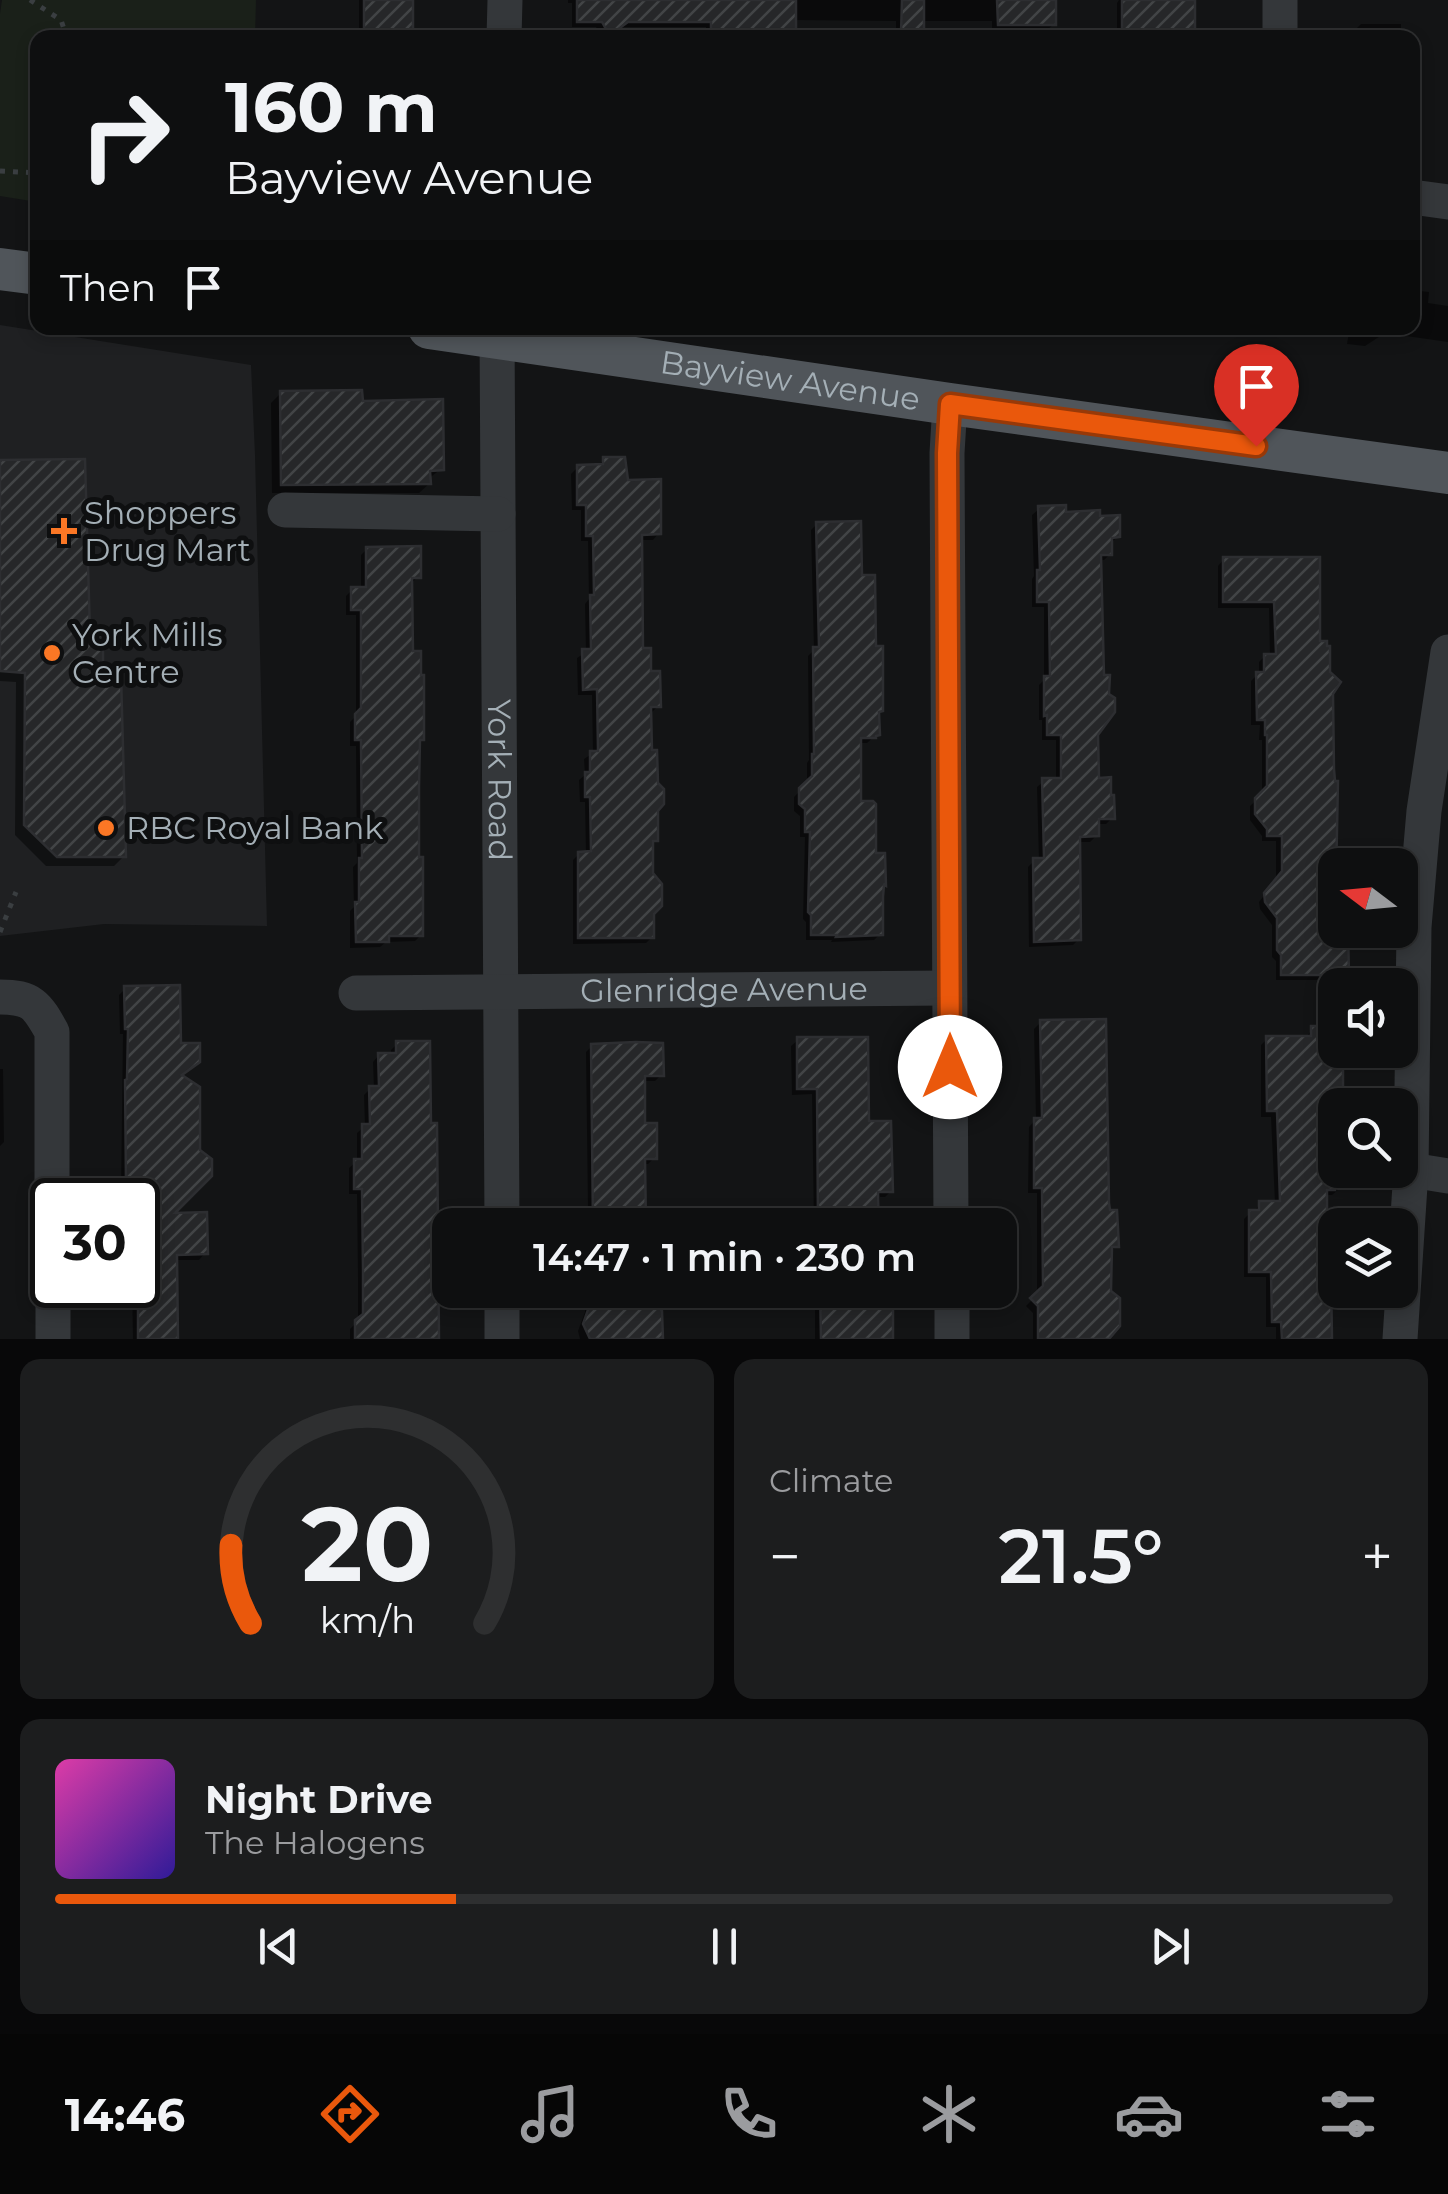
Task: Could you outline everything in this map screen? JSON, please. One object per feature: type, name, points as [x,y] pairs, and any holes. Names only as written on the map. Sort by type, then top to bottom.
[{"type":"main road","points":[[0,269],[30,273]]},
{"type":"main road","name":"Bayview Avenue","points":[[516,335],[950,404],[1448,472]]},
{"type":"street","points":[[504,30],[505,0]]},
{"type":"street","points":[[1280,0],[1280,30]]},
{"type":"street","points":[[1420,197],[1448,202]]},
{"type":"street","name":"York Road","points":[[497,335],[502,1208]]},
{"type":"street","points":[[950,404],[947,453],[951,1208]]},
{"type":"street","points":[[285,510],[498,514]]},
{"type":"street","points":[[1412,1088],[1414,927],[1424,811],[1448,652]]},
{"type":"street","name":"Glenridge Avenue","points":[[356,993],[949,988]]},
{"type":"street","points":[[0,997],[22,997],[39,1008],[52,1032],[52,1178]]},
{"type":"street","points":[[1418,1171],[1448,1176]]},
{"type":"street","points":[[1400,1339],[1410,1188]]},
{"type":"street","points":[[52,1308],[53,1339]]},
{"type":"street","points":[[502,1308],[502,1339]]},
{"type":"street","points":[[952,1308],[952,1339]]},
{"type":"path","points":[[30,0],[61,20],[64,30]]},
{"type":"path","points":[[0,171],[30,173]]},
{"type":"path","points":[[0,932],[16,892]]},
{"type":"shaded area","points":[[2,0],[256,0],[255,30],[30,30],[30,201],[0,196]]},
{"type":"shaded area","name":"York Mills Centre","points":[[0,325],[30,330],[30,335],[63,335],[251,365],[267,926],[104,924],[0,936]]},
{"type":"building","points":[[364,0],[413,0],[413,30],[364,30]]},
{"type":"building","points":[[577,0],[796,0],[796,30],[711,30],[711,22],[628,22],[617,30],[606,29],[602,22],[577,22]]},
{"type":"building","points":[[902,0],[924,0],[924,30],[901,30]]},
{"type":"building","points":[[997,0],[1056,0],[1056,25],[998,25]]},
{"type":"building","points":[[1122,0],[1195,0],[1195,30],[1122,29]]},
{"type":"building","points":[[362,390],[363,401],[443,399],[444,470],[430,471],[431,484],[281,485],[280,391]]},
{"type":"building","points":[[603,457],[625,457],[628,480],[661,479],[661,534],[642,535],[643,648],[651,648],[651,671],[660,671],[661,707],[651,707],[652,750],[657,750],[658,783],[664,789],[664,804],[658,811],[658,841],[653,841],[653,873],[662,884],[662,906],[654,914],[654,938],[578,938],[578,852],[591,851],[590,797],[585,797],[585,772],[590,772],[590,751],[598,751],[597,689],[583,690],[582,649],[591,649],[593,536],[586,536],[586,505],[577,505],[577,465],[603,464]]},
{"type":"building","name":"York Mills Centre","points":[[85,459],[90,634],[103,634],[103,672],[121,674],[126,857],[57,857],[24,825],[25,673],[0,671],[0,460]]},
{"type":"building","points":[[1066,505],[1066,512],[1100,510],[1100,516],[1120,515],[1120,537],[1112,538],[1112,555],[1101,555],[1104,675],[1110,675],[1109,694],[1115,698],[1115,712],[1098,735],[1099,778],[1111,777],[1115,819],[1099,819],[1099,836],[1080,837],[1081,940],[1034,942],[1033,858],[1044,858],[1042,778],[1061,778],[1061,735],[1047,735],[1047,715],[1044,716],[1044,676],[1050,676],[1049,602],[1037,602],[1038,506]]},
{"type":"building","points":[[861,521],[862,575],[875,575],[876,646],[883,646],[880,735],[861,738],[861,801],[876,804],[876,853],[885,853],[883,935],[811,935],[810,832],[805,832],[805,809],[799,804],[799,788],[812,776],[814,754],[813,647],[819,647],[816,522]]},
{"type":"building","points":[[421,546],[421,578],[412,578],[413,651],[421,651],[424,675],[419,787],[423,936],[389,936],[389,942],[356,942],[355,902],[359,902],[362,858],[361,740],[355,740],[355,714],[361,708],[361,610],[351,610],[351,587],[366,587],[366,547]]},
{"type":"building","points":[[1223,557],[1320,557],[1320,641],[1327,641],[1330,646],[1330,672],[1341,682],[1333,694],[1337,848],[1318,848],[1318,948],[1348,948],[1349,968],[1318,968],[1318,975],[1281,975],[1277,918],[1265,902],[1264,893],[1282,871],[1282,836],[1267,836],[1267,829],[1255,814],[1255,798],[1267,786],[1267,735],[1265,720],[1257,720],[1256,672],[1264,672],[1264,654],[1276,654],[1274,602],[1223,602]]},
{"type":"building","points":[[180,985],[181,1043],[200,1043],[200,1062],[182,1075],[200,1087],[200,1150],[212,1159],[212,1176],[175,1213],[207,1212],[208,1254],[177,1255],[178,1339],[138,1339],[138,1308],[160,1308],[160,1178],[126,1178],[128,1029],[124,986]]},
{"type":"building","points":[[1106,1019],[1109,1203],[1110,1210],[1117,1210],[1119,1247],[1112,1247],[1111,1291],[1120,1298],[1120,1326],[1109,1339],[1038,1339],[1038,1306],[1030,1298],[1043,1286],[1042,1188],[1034,1188],[1034,1118],[1042,1118],[1040,1020]]},
{"type":"building","points":[[1311,1026],[1318,1026],[1318,1068],[1343,1068],[1343,1088],[1318,1088],[1318,1188],[1335,1190],[1327,1190],[1327,1208],[1318,1208],[1318,1308],[1332,1308],[1332,1339],[1282,1339],[1281,1322],[1272,1322],[1271,1272],[1249,1272],[1249,1210],[1259,1210],[1259,1201],[1280,1201],[1277,1111],[1267,1111],[1266,1036],[1311,1036]]},
{"type":"building","points":[[797,1037],[868,1037],[869,1121],[891,1121],[893,1192],[878,1192],[878,1208],[818,1208],[817,1089],[797,1089]]},
{"type":"building","points":[[396,1041],[430,1041],[431,1123],[437,1123],[438,1208],[432,1208],[432,1308],[439,1308],[439,1339],[355,1339],[355,1320],[363,1314],[363,1270],[362,1189],[354,1189],[354,1159],[362,1159],[362,1124],[370,1124],[369,1086],[379,1086],[378,1053],[396,1053]]},
{"type":"building","points":[[663,1043],[664,1076],[645,1076],[645,1123],[657,1123],[657,1159],[645,1159],[646,1208],[593,1208],[591,1044]]},
{"type":"building","points":[[589,1308],[659,1308],[663,1339],[590,1339],[583,1324]]},
{"type":"building","points":[[820,1308],[893,1308],[893,1339],[821,1339]]},
{"type":"place","name":"Shoppers Drug Mart","points":[[64,531]]},
{"type":"place","name":"York Mills Centre","points":[[52,653]]},
{"type":"place","name":"RBC Royal Bank","points":[[106,828]]},
{"type":"route","points":[[950,1067],[947,453],[950,404],[1256,446]]}]
